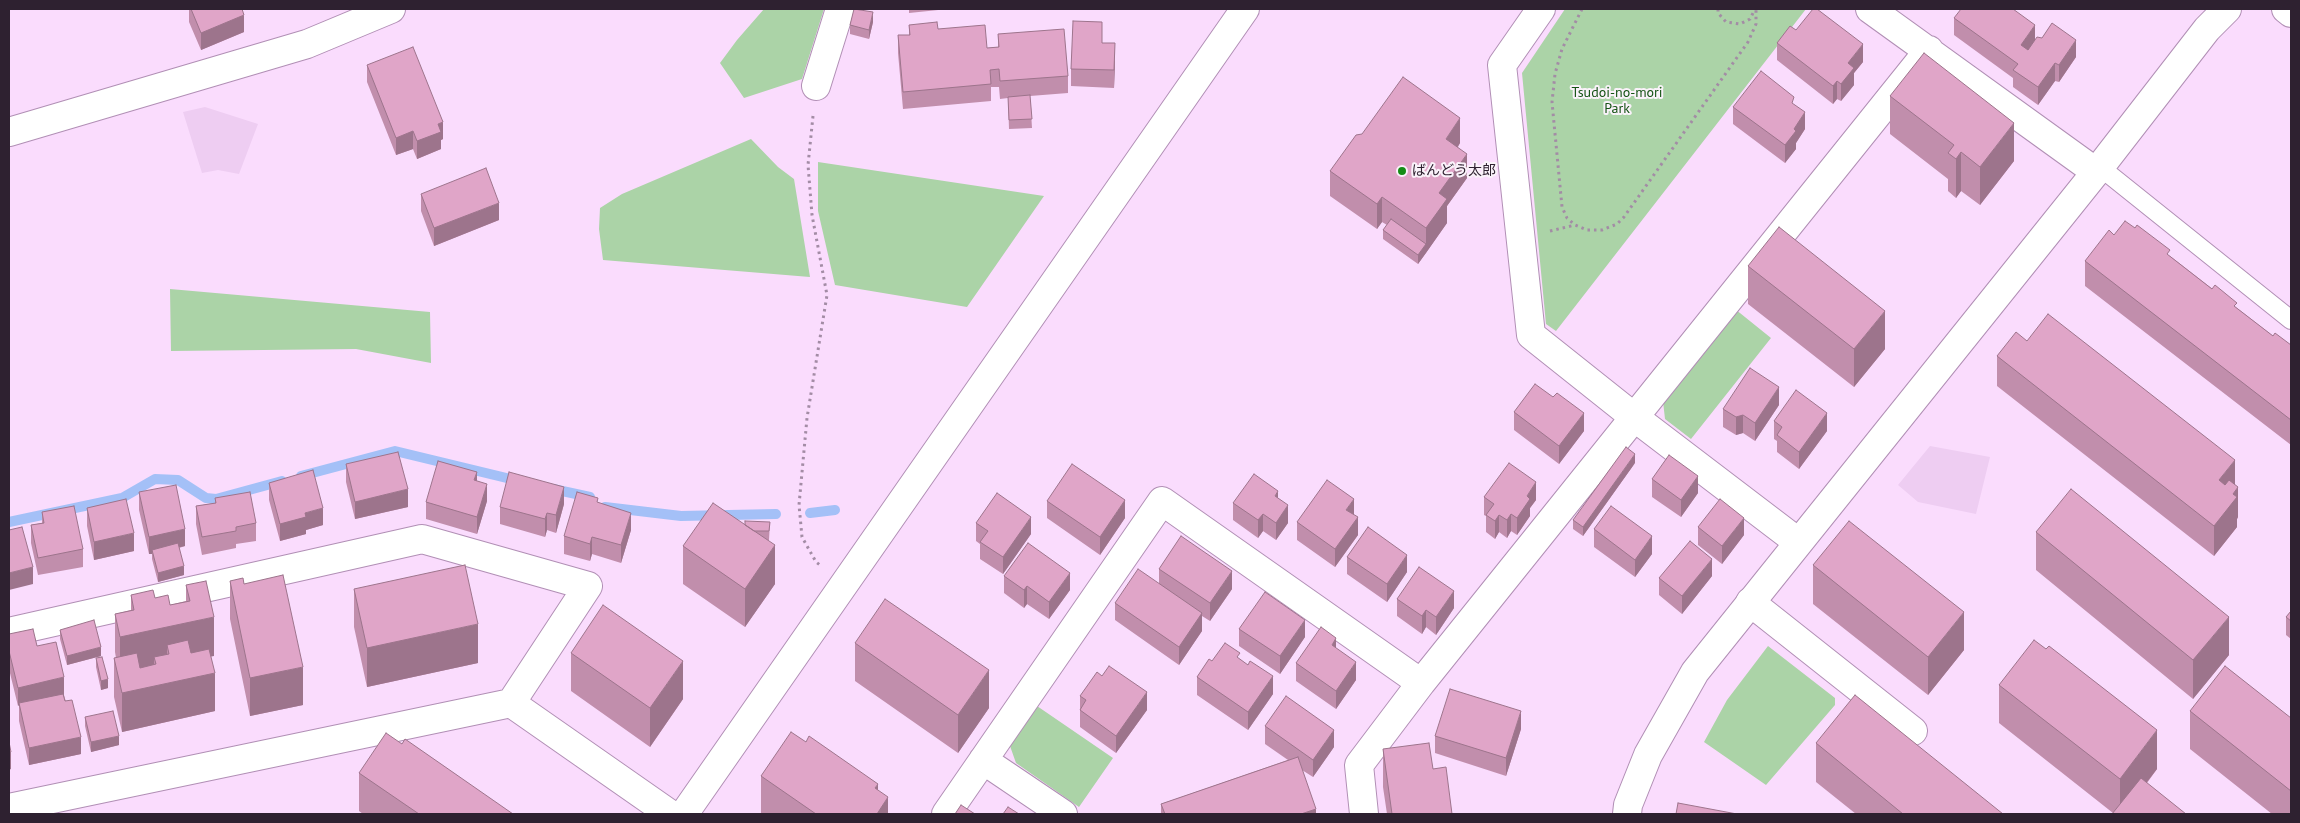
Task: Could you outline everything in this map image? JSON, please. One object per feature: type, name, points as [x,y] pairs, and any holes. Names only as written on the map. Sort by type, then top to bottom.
[{"type":"street","points":[[9,132],[307,44],[391,9]]},
{"type":"street","points":[[816,86],[840,9]]},
{"type":"street","points":[[684,814],[1246,9]]},
{"type":"street","points":[[1541,9],[1502,64],[1531,335],[1634,417],[1798,542]]},
{"type":"street","points":[[1870,9],[2098,170]]},
{"type":"street","points":[[1626,814],[1648,755],[1695,672],[2098,170],[2207,29],[2227,9]]},
{"type":"street","points":[[2286,9],[2291,13]]},
{"type":"street","points":[[1364,814],[1359,765],[1421,683],[1929,50]]},
{"type":"street","points":[[946,814],[1162,500],[1421,683]]},
{"type":"street","points":[[9,632],[422,539],[588,586],[511,703],[9,808]]},
{"type":"street","points":[[1750,602],[1913,731]]},
{"type":"street","points":[[511,703],[670,814]]},
{"type":"street","points":[[983,760],[1063,814]]},
{"type":"lane","points":[[2098,170],[2291,320]]},
{"type":"path","points":[[1582,9],[1562,49],[1555,74],[1552,102],[1562,207],[1567,218],[1575,225],[1588,230],[1602,230],[1617,224],[1624,217],[1748,42],[1756,24],[1756,9]]},
{"type":"path","points":[[1718,9],[1718,13],[1726,22],[1740,24],[1750,19],[1756,9]]},
{"type":"path","points":[[816,86],[808,165],[812,215],[826,295],[807,418],[799,505],[802,537],[816,562],[844,584]]},
{"type":"shaded area","points":[[205,107],[258,124],[239,174],[218,170],[202,173],[183,112]]},
{"type":"shaded area","points":[[1930,446],[1990,457],[1976,514],[1918,502],[1898,485]]},
{"type":"green space","points":[[764,9],[824,9],[802,79],[744,98],[720,63]]},
{"type":"green space","name":"Tsudoi-no-mori Park","points":[[1565,9],[1806,9],[1556,331],[1546,324],[1522,73]]},
{"type":"green space","points":[[751,139],[778,167],[794,179],[810,277],[603,260],[599,229],[600,208],[622,194]]},
{"type":"green space","points":[[818,162],[1044,196],[967,307],[835,285],[818,211]]},
{"type":"green space","points":[[170,289],[430,312],[431,363],[356,349],[171,351]]},
{"type":"green space","points":[[1735,309],[1771,338],[1691,439],[1665,419],[1663,401]]},
{"type":"green space","points":[[1768,646],[1835,698],[1835,705],[1766,785],[1704,742],[1727,700]]},
{"type":"green space","points":[[1037,706],[1113,758],[1079,807],[1016,763],[1010,746]]},
{"type":"building","points":[[191,9],[242,9],[244,15],[201,33]]},
{"type":"building","points":[[854,9],[873,12],[869,30],[850,25]]},
{"type":"building","points":[[1813,9],[1817,9],[1863,44],[1848,63],[1854,68],[1841,84],[1837,81],[1833,86],[1777,43],[1790,26],[1796,30]]},
{"type":"building","points":[[1961,9],[2013,9],[2035,25],[2021,45],[2028,50],[2037,37],[2042,38],[2052,23],[2076,40],[2059,65],[2055,63],[2038,87],[2013,70],[2018,64],[1954,18]]},
{"type":"building","points":[[1073,21],[1102,22],[1102,43],[1115,43],[1114,70],[1071,69]]},
{"type":"building","points":[[937,22],[938,29],[985,25],[987,48],[999,47],[998,34],[1064,29],[1068,76],[1000,81],[999,69],[990,70],[991,84],[903,92],[898,35],[910,35],[909,25]]},
{"type":"building","points":[[413,47],[443,122],[438,124],[441,132],[417,141],[413,131],[396,138],[367,65]]},
{"type":"building","points":[[1924,53],[2014,123],[1980,167],[1961,152],[1956,159],[1948,153],[1954,145],[1890,96]]},
{"type":"building","points":[[1761,71],[1794,97],[1792,103],[1805,112],[1794,129],[1796,131],[1785,145],[1733,107]]},
{"type":"building","name":"ばんどう太郎","points":[[1403,77],[1460,118],[1446,139],[1467,154],[1439,193],[1447,199],[1426,228],[1382,197],[1377,204],[1330,171],[1356,135],[1362,134]]},
{"type":"building","points":[[1030,95],[1032,119],[1009,120],[1008,97]]},
{"type":"building","points":[[486,168],[499,203],[434,228],[421,194]]},
{"type":"building","points":[[1391,219],[1426,244],[1418,255],[1383,230]]},
{"type":"building","points":[[2125,221],[2135,228],[2137,225],[2170,250],[2167,254],[2212,289],[2215,285],[2237,303],[2234,306],[2273,336],[2275,333],[2291,345],[2291,420],[2085,261],[2109,230],[2114,235]]},
{"type":"building","points":[[1779,227],[1885,311],[1854,349],[1748,266]]},
{"type":"building","points":[[2048,314],[2235,460],[2219,480],[2225,485],[2229,480],[2238,487],[2233,494],[2237,497],[2214,526],[1997,356],[2016,332],[2027,341]]},
{"type":"building","points":[[1750,368],[1779,387],[1755,423],[1743,415],[1736,417],[1723,409]]},
{"type":"building","points":[[1535,384],[1553,397],[1557,393],[1584,413],[1559,446],[1514,412]]},
{"type":"building","points":[[1796,390],[1827,413],[1799,452],[1777,435],[1782,427],[1774,421]]},
{"type":"building","points":[[1626,447],[1635,454],[1583,527],[1573,520]]},
{"type":"building","points":[[398,452],[408,489],[355,502],[346,464]]},
{"type":"building","points":[[1669,455],[1698,476],[1681,500],[1652,479]]},
{"type":"building","points":[[438,461],[477,472],[474,480],[487,484],[477,517],[426,502]]},
{"type":"building","points":[[1509,463],[1536,482],[1527,496],[1530,499],[1517,518],[1511,514],[1507,520],[1499,515],[1495,521],[1486,515],[1494,504],[1484,497]]},
{"type":"building","points":[[1072,464],[1125,500],[1100,537],[1047,501]]},
{"type":"building","points":[[313,470],[323,508],[305,513],[306,517],[280,524],[269,483]]},
{"type":"building","points":[[509,472],[564,487],[556,515],[547,513],[545,519],[500,507]]},
{"type":"building","points":[[1254,474],[1278,491],[1275,496],[1288,505],[1276,523],[1263,514],[1258,520],[1233,503]]},
{"type":"building","points":[[1327,480],[1354,499],[1346,510],[1358,517],[1335,549],[1297,522]]},
{"type":"building","points":[[176,485],[185,529],[149,537],[139,492]]},
{"type":"building","points":[[2071,489],[2229,617],[2193,660],[2036,532]]},
{"type":"building","points":[[250,492],[256,523],[236,527],[236,531],[202,537],[196,506],[216,503],[215,498]]},
{"type":"building","points":[[577,492],[598,498],[597,502],[631,513],[621,545],[592,537],[590,544],[564,536]]},
{"type":"building","points":[[997,493],[1031,517],[1003,557],[980,542],[988,531],[976,523]]},
{"type":"building","points":[[126,499],[134,533],[94,542],[87,508]]},
{"type":"building","points":[[1720,499],[1744,518],[1722,546],[1698,527]]},
{"type":"building","points":[[713,503],[775,545],[745,589],[683,546]]},
{"type":"building","points":[[74,506],[83,549],[38,558],[31,525],[44,523],[42,512]]},
{"type":"building","points":[[1611,506],[1652,536],[1635,560],[1594,529]]},
{"type":"building","points":[[745,521],[770,522],[769,531],[754,531],[745,525]]},
{"type":"building","points":[[1849,521],[1964,612],[1928,657],[1813,565]]},
{"type":"building","points":[[22,527],[33,567],[9,573],[9,530]]},
{"type":"building","points":[[1368,527],[1407,555],[1387,584],[1347,557]]},
{"type":"building","points":[[1181,536],[1232,571],[1210,603],[1159,569]]},
{"type":"building","points":[[1690,541],[1712,559],[1682,596],[1659,578]]},
{"type":"building","points":[[178,543],[184,566],[158,573],[152,550]]},
{"type":"building","points":[[1028,543],[1070,573],[1049,602],[1027,586],[1024,590],[1004,576]]},
{"type":"building","points":[[465,565],[478,624],[367,648],[354,589]]},
{"type":"building","points":[[1419,567],[1454,591],[1436,617],[1426,610],[1422,616],[1397,599]]},
{"type":"building","points":[[1138,569],[1202,613],[1179,647],[1115,603]]},
{"type":"building","points":[[283,575],[303,667],[250,678],[230,581],[243,578],[244,584]]},
{"type":"building","points":[[206,581],[214,617],[120,637],[115,614],[134,610],[131,595],[153,590],[155,598],[168,595],[170,605],[190,601],[186,585]]},
{"type":"building","points":[[1265,592],[1305,620],[1280,656],[1239,629]]},
{"type":"building","points":[[885,599],[989,670],[958,715],[855,643]]},
{"type":"building","points":[[603,605],[683,661],[650,708],[571,653]]},
{"type":"building","points":[[2291,611],[2291,621],[2286,617]]},
{"type":"building","points":[[94,620],[101,647],[67,656],[60,630]]},
{"type":"building","points":[[1321,627],[1336,638],[1332,645],[1356,662],[1336,691],[1296,663]]},
{"type":"building","points":[[33,629],[37,646],[56,642],[64,677],[18,688],[9,651],[9,634]]},
{"type":"building","points":[[188,640],[191,653],[209,649],[215,673],[122,693],[114,658],[137,653],[140,668],[156,664],[154,657],[169,654],[167,645]]},
{"type":"building","points":[[2034,640],[2046,649],[2049,646],[2157,730],[2120,779],[1999,685]]},
{"type":"building","points":[[1225,643],[1240,653],[1237,657],[1248,665],[1250,661],[1273,676],[1248,712],[1197,677],[1209,659],[1212,661]]},
{"type":"building","points":[[102,657],[108,679],[101,681],[96,658]]},
{"type":"building","points":[[1109,666],[1147,692],[1116,736],[1080,710],[1086,700],[1080,696],[1097,672],[1102,676]]},
{"type":"building","points":[[2225,666],[2291,718],[2291,791],[2190,711]]},
{"type":"building","points":[[1450,689],[1521,711],[1506,758],[1435,736]]},
{"type":"building","points":[[63,694],[65,701],[72,700],[81,737],[29,748],[19,703]]},
{"type":"building","points":[[1855,695],[2003,814],[1903,814],[1816,743]]},
{"type":"building","points":[[1286,696],[1334,730],[1313,760],[1265,726]]},
{"type":"building","points":[[113,711],[119,736],[91,742],[85,717]]},
{"type":"building","points":[[791,732],[806,742],[809,736],[878,784],[875,788],[888,797],[877,814],[816,814],[761,776]]},
{"type":"building","points":[[386,733],[402,744],[405,739],[513,814],[419,814],[359,773]]},
{"type":"building","points":[[1429,743],[1433,769],[1446,767],[1452,814],[1392,814],[1383,749]]},
{"type":"building","points":[[1298,757],[1316,809],[1301,814],[1165,814],[1161,804]]},
{"type":"building","points":[[2141,778],[2186,814],[2112,814]]},
{"type":"building","points":[[1678,803],[1737,814],[1676,814]]},
{"type":"building","points":[[961,805],[975,814],[955,814]]},
{"type":"building","points":[[1008,807],[1019,814],[1003,814]]},
{"type":"waterway","points":[[301,476],[395,451],[519,481]]},
{"type":"waterway","points":[[9,522],[122,498],[155,479],[178,480],[206,498],[216,499],[282,481]]},
{"type":"waterway","points":[[553,489],[590,497]]},
{"type":"waterway","points":[[605,507],[681,516],[776,514]]},
{"type":"waterway","points":[[810,513],[835,510]]},
{"type":"place","name":"ばんどう太郎","points":[[1402,171]]}]
